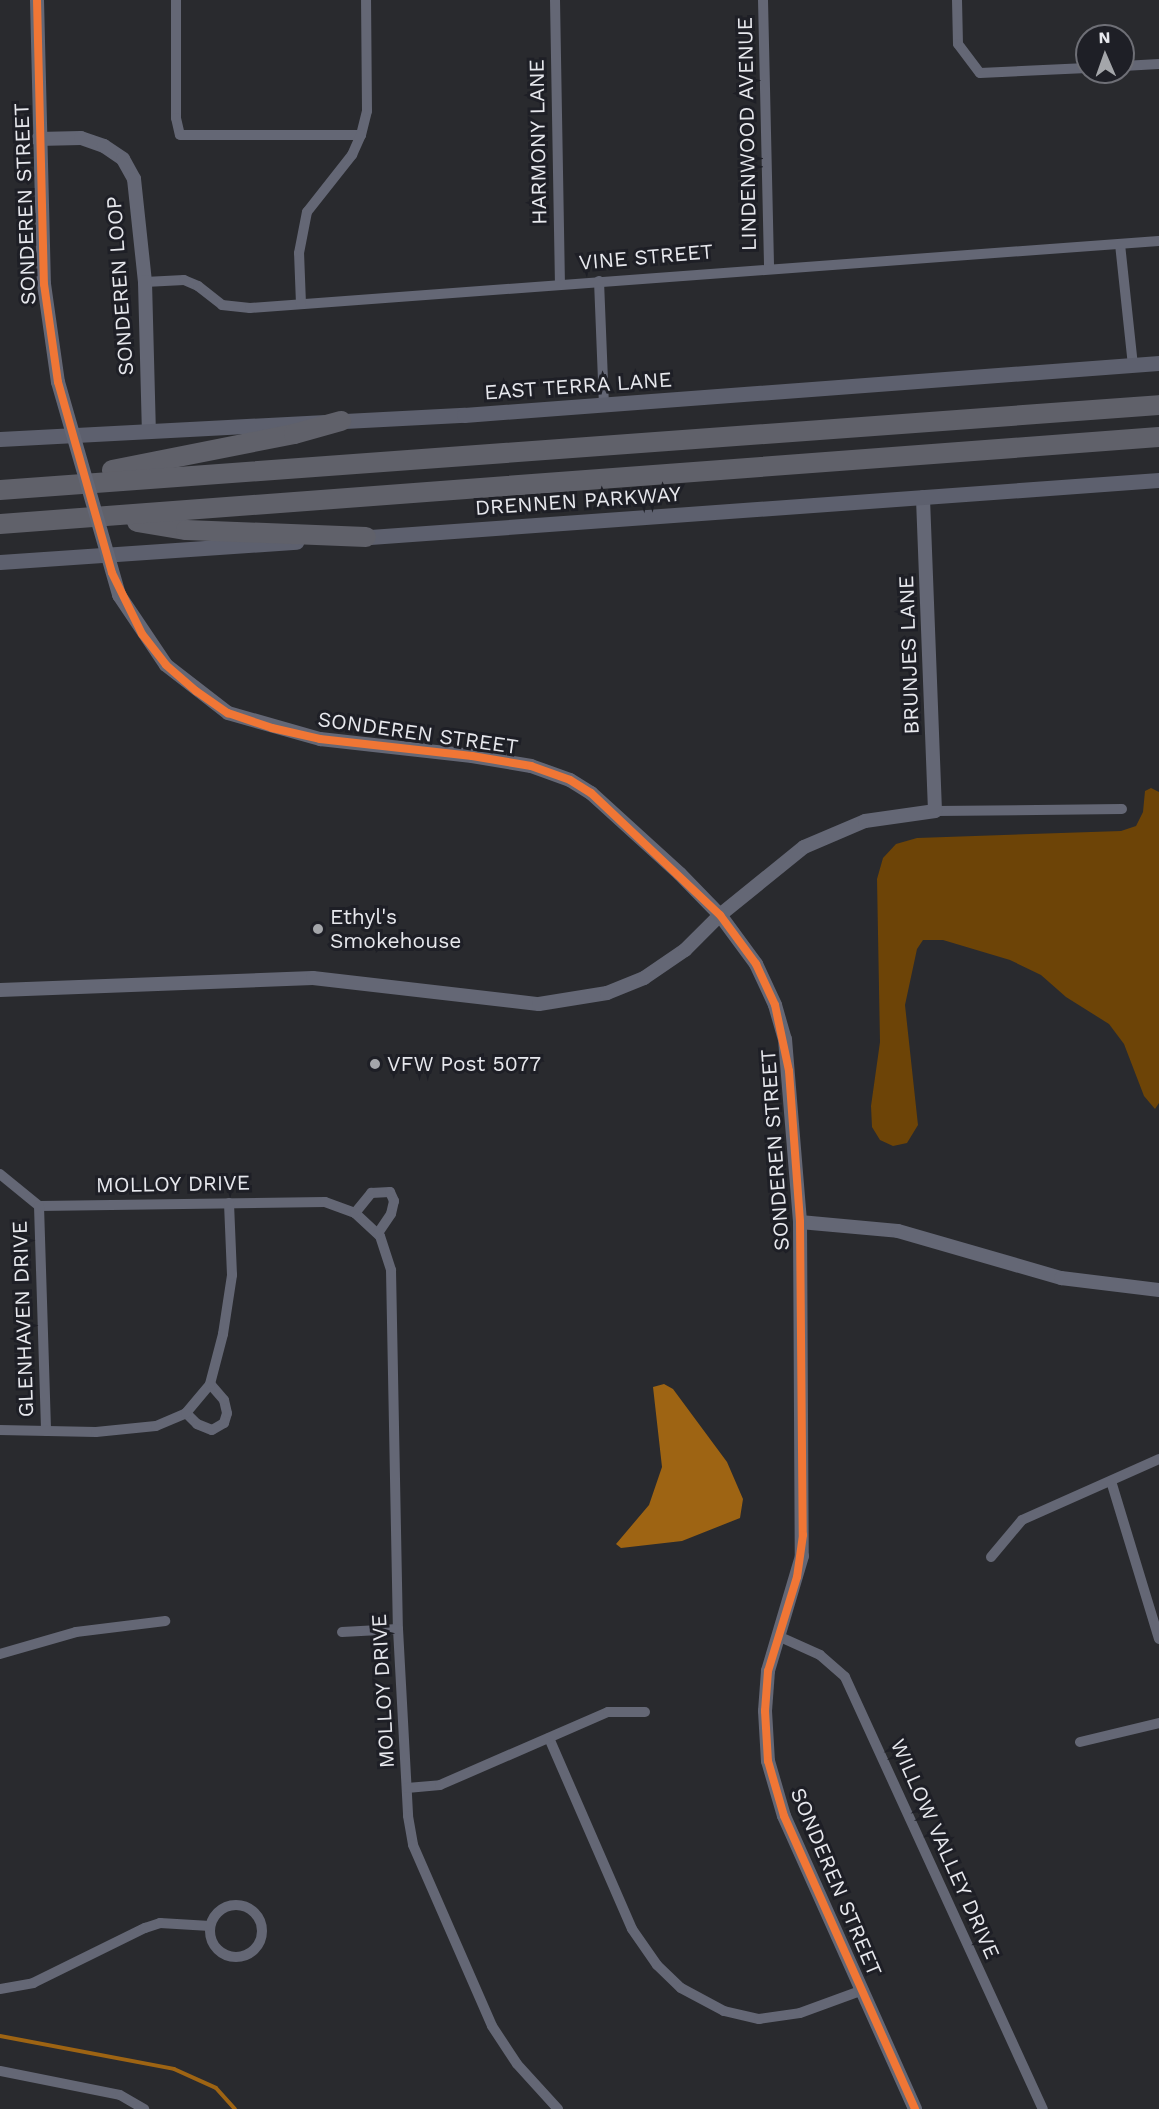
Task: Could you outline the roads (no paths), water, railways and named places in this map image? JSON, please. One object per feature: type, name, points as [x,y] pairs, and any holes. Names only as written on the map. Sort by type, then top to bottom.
[{"type":"highway","points":[[0,490],[1159,405]]},
{"type":"highway","points":[[64,484],[341,421]]},
{"type":"highway","points":[[0,524],[1159,437]]},
{"type":"highway","points":[[104,516],[186,530],[366,537]]},
{"type":"main road","name":"EAST TERRA LANE","points":[[0,439],[604,405],[1159,363]]},
{"type":"main road","name":"DRENNEN PARKWAY","points":[[0,562],[1159,480]]},
{"type":"street","name":"SONDEREN STREET","points":[[37,0],[44,284],[58,382],[119,595],[166,665],[228,713],[272,728],[321,739],[472,756],[531,766],[570,780],[599,800],[720,915],[756,963],[776,1005],[785,1039],[800,1222],[802,1556],[768,1671],[765,1711],[768,1761],[784,1816],[915,2109]]},
{"type":"street","points":[[176,0],[176,118],[180,135],[361,135]]},
{"type":"street","points":[[301,304],[299,253],[307,212],[352,155],[361,135],[367,111],[366,0]]},
{"type":"street","name":"HARMONY LANE","points":[[555,0],[560,283]]},
{"type":"street","name":"LINDENWOOD AVENUE","points":[[763,0],[769,267]]},
{"type":"street","points":[[957,0],[958,45],[980,73],[1075,69]]},
{"type":"street","points":[[1135,65],[1159,64]]},
{"type":"street","name":"SONDEREN LOOP","points":[[39,140],[81,138],[123,159],[134,179],[140,205],[145,282],[149,430]]},
{"type":"street","name":"VINE STREET","points":[[145,282],[183,280],[198,286],[222,305],[301,304],[769,267],[1159,241]]},
{"type":"street","points":[[1120,244],[1133,366]]},
{"type":"street","points":[[599,281],[604,405]]},
{"type":"street","name":"BRUNJES LANE","points":[[923,497],[935,811]]},
{"type":"street","points":[[0,990],[313,978],[363,981],[507,1002],[549,1003],[607,993],[644,978],[685,950],[720,915],[784,861],[825,836],[865,821],[935,811],[1122,809]]},
{"type":"street","points":[[0,1174],[39,1206]]},
{"type":"street","points":[[355,1213],[371,1193],[390,1192],[394,1201],[391,1214],[378,1233]]},
{"type":"street","name":"MOLLOY DRIVE","points":[[39,1206],[325,1202],[355,1213],[378,1233],[391,1270],[398,1629],[407,1788],[413,1845],[471,1984],[517,2064],[558,2109]]},
{"type":"street","points":[[0,1430],[96,1432],[156,1426],[186,1413],[210,1384],[223,1334],[232,1275],[229,1203]]},
{"type":"street","name":"GLENHAVEN DRIVE","points":[[39,1206],[46,1431]]},
{"type":"street","points":[[800,1222],[898,1231],[1061,1278],[1126,1289],[1159,1290]]},
{"type":"street","points":[[186,1413],[197,1424],[212,1430],[224,1423],[227,1413],[224,1400],[210,1384]]},
{"type":"street","points":[[991,1557],[1022,1521],[1159,1459]]},
{"type":"street","points":[[1111,1480],[1159,1639]]},
{"type":"street","points":[[0,1654],[76,1632],[165,1621]]},
{"type":"street","points":[[342,1632],[398,1629]]},
{"type":"street","name":"WILLOW VALLEY DRIVE","points":[[778,1636],[820,1655],[845,1677],[1043,2109]]},
{"type":"street","points":[[407,1788],[440,1785],[617,1709],[645,1712]]},
{"type":"street","points":[[1080,1742],[1159,1723]]},
{"type":"street","points":[[549,1738],[632,1929],[657,1965],[681,1988],[724,2011],[759,2019],[800,2013],[862,1990]]},
{"type":"street","points":[[237,1905],[258,1917],[262,1933],[255,1948],[232,1956],[217,1948],[210,1926],[221,1910],[237,1905]]},
{"type":"street","points":[[0,1989],[33,1983],[145,1928],[160,1923],[210,1926]]},
{"type":"street","points":[[0,2071],[120,2095],[144,2109]]},
{"type":"waterway","points":[[0,2036],[174,2069],[216,2088],[235,2109]]},
{"type":"place","name":"Ethyl's Smokehouse","points":[[318,929]]},
{"type":"place","name":"VFW Post 5077","points":[[375,1064]]}]
